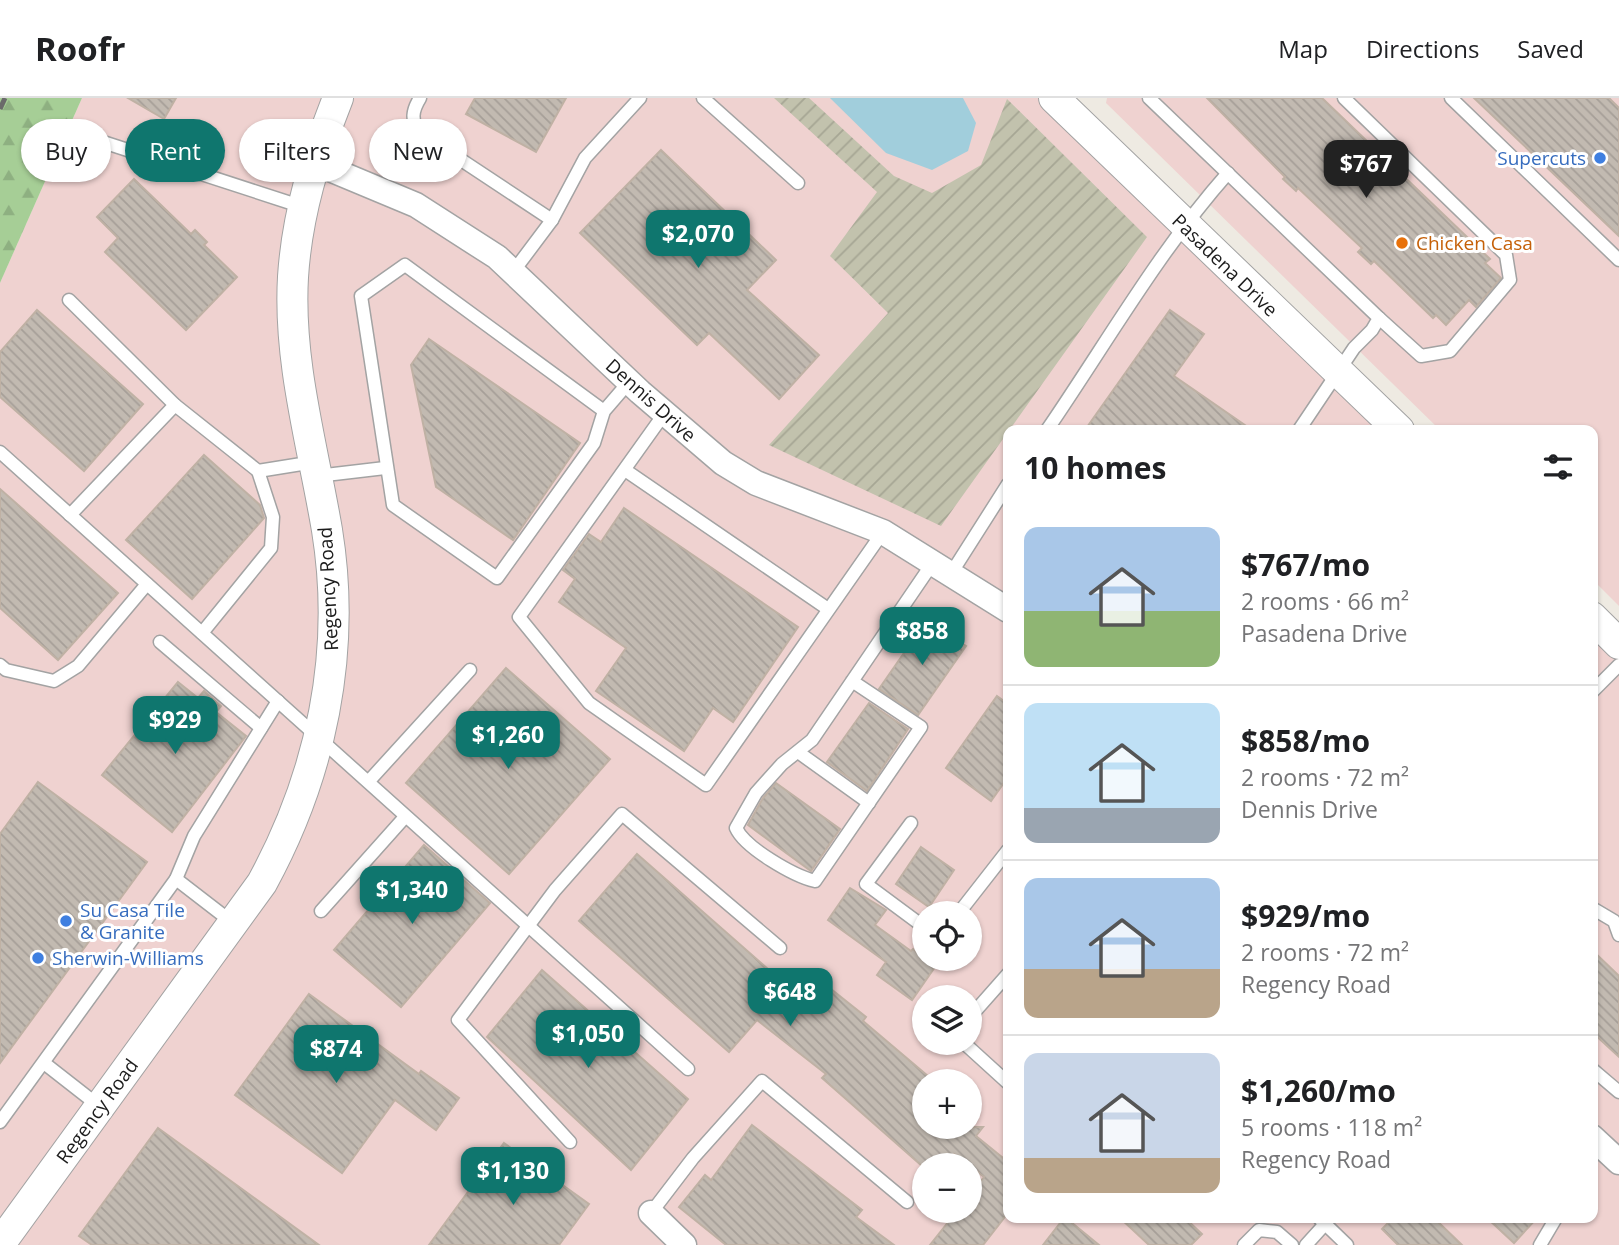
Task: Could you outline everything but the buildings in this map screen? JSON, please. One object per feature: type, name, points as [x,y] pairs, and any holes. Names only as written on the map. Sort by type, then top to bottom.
[{"type":"street","name":"Regency Road","points":[[330,119],[338,98]]},
{"type":"street","name":"Pasadena Drive","points":[[1054,98],[1394,425]]},
{"type":"street","name":"Dennis Drive","points":[[355,180],[438,216],[513,272],[664,414],[723,463],[756,483],[883,531],[943,566],[1003,607]]},
{"type":"street","name":"Regency Road","points":[[0,1244],[262,883],[277,855],[306,784],[320,739],[328,696],[333,615],[327,533],[293,331],[293,278],[309,182]]},
{"type":"street","points":[[1598,623],[1619,643]]},
{"type":"street","points":[[1598,1143],[1619,1162]]},
{"type":"street","points":[[651,1213],[684,1245]]},
{"type":"lane","points":[[419,98],[413,114],[414,124],[419,132],[552,220]]},
{"type":"lane","points":[[513,272],[552,220],[585,158],[640,98]]},
{"type":"lane","points":[[703,98],[798,183]]},
{"type":"lane","points":[[1149,98],[1421,356],[1450,351],[1510,280],[1506,255],[1344,98]]},
{"type":"lane","points":[[1451,98],[1619,260]]},
{"type":"lane","points":[[111,145],[303,208]]},
{"type":"lane","points":[[1050,425],[1147,277],[1228,173]]},
{"type":"lane","points":[[604,411],[405,265],[361,296],[385,468],[393,505],[498,578],[594,443],[604,411],[629,382]]},
{"type":"lane","points":[[69,300],[175,405],[258,471],[273,517],[271,548],[202,633]]},
{"type":"lane","points":[[1302,425],[1378,318]]},
{"type":"lane","points":[[70,515],[175,405]]},
{"type":"lane","points":[[664,414],[519,617],[589,704],[706,785],[883,531]]},
{"type":"lane","points":[[0,452],[369,780],[404,818],[688,1069]]},
{"type":"lane","points":[[258,471],[385,468]]},
{"type":"lane","points":[[625,470],[828,609]]},
{"type":"lane","points":[[852,681],[921,727],[816,881],[801,877],[744,841],[736,828],[756,793],[812,740],[852,681],[1003,490]]},
{"type":"lane","points":[[0,665],[6,670],[54,681],[78,666],[147,584]]},
{"type":"lane","points":[[160,642],[261,729]]},
{"type":"lane","points":[[1598,686],[1619,666]]},
{"type":"lane","points":[[369,780],[470,670]]},
{"type":"lane","points":[[0,1122],[176,879],[194,836],[278,701]]},
{"type":"lane","points":[[797,752],[869,803]]},
{"type":"lane","points":[[570,1142],[458,1020],[528,926],[622,814],[780,948]]},
{"type":"lane","points":[[321,911],[404,818]]},
{"type":"lane","points":[[911,823],[866,884],[912,918]]},
{"type":"lane","points":[[968,901],[1003,856]]},
{"type":"lane","points":[[176,879],[233,923]]},
{"type":"lane","points":[[1598,912],[1614,921],[1619,935]]},
{"type":"lane","points":[[982,1003],[1003,980]]},
{"type":"lane","points":[[977,1055],[1003,1078]]},
{"type":"lane","points":[[44,1063],[99,1107]]},
{"type":"lane","points":[[1598,1074],[1619,1092]]},
{"type":"lane","points":[[651,1213],[694,1158],[762,1081],[907,1202]]},
{"type":"lane","points":[[1306,1245],[1321,1223]]},
{"type":"lane","points":[[1324,1223],[1347,1245]]},
{"type":"lane","points":[[1540,1245],[1553,1223]]},
{"type":"lane","points":[[1244,1245],[1259,1230],[1277,1232],[1292,1245]]},
{"type":"shaded area","points":[[82,98],[1054,98],[1394,425],[1003,425],[1003,1223],[1598,1223],[1598,622],[1619,644],[1619,1245],[0,1245],[0,283],[45,182],[111,182],[111,119],[73,119]]},
{"type":"shaded area","points":[[774,98],[809,98],[894,176],[932,193],[981,165],[1007,99],[1147,237],[1013,425],[1003,425],[1003,439],[941,526],[769,445],[888,313],[830,256],[877,192]]},
{"type":"shaded area","points":[[1107,98],[1619,98],[1619,606],[1598,585],[1598,425],[1435,425],[1106,103]]},
{"type":"green space","points":[[0,98],[82,98],[73,119],[21,119],[21,182],[45,182],[0,283]]},
{"type":"water","points":[[830,98],[963,98],[976,123],[968,151],[932,170],[886,153]]},
{"type":"railway","points":[[0,109],[5,98]]},
{"type":"place","name":"Supercuts","points":[[1600,158]]},
{"type":"place","name":"Chicken Casa","points":[[1402,243]]},
{"type":"place","name":"Su Casa Tile & Granite","points":[[66,921]]},
{"type":"place","name":"Sherwin-Williams","points":[[38,958]]}]
